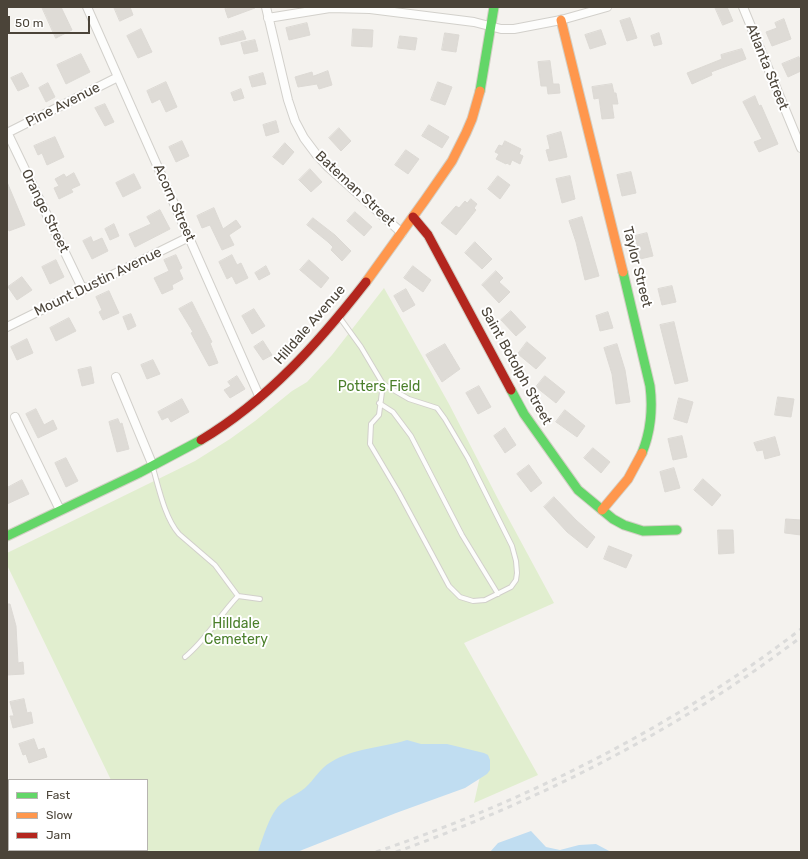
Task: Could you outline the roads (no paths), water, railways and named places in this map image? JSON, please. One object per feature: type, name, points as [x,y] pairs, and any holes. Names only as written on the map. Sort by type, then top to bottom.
[{"type":"street","name":"Acorn Street","points":[[87,7],[260,398]]},
{"type":"street","name":"Bateman Street","points":[[266,7],[288,100],[295,121],[304,138],[328,167],[402,233]]},
{"type":"street","name":"Hilldale Avenue","points":[[7,536],[153,466],[199,442],[222,427],[260,398],[291,371],[338,316],[402,233],[448,168],[460,147],[472,119],[482,80],[494,7]]},
{"type":"street","points":[[268,18],[330,8],[370,9],[474,22],[501,29],[514,29],[561,20],[607,7]]},
{"type":"street","name":"Atlanta Street","points":[[743,7],[801,148]]},
{"type":"street","name":"Taylor Street","points":[[561,20],[652,392],[650,422],[647,439],[641,455],[631,475],[602,510]]},
{"type":"street","name":"Pine Avenue","points":[[7,132],[118,77]]},
{"type":"street","name":"Orange Street","points":[[7,132],[83,290]]},
{"type":"street","name":"Saint Botolph Street","points":[[413,217],[428,235],[524,414],[578,490],[613,519],[624,525],[649,531],[678,530]]},
{"type":"street","name":"Mount Dustin Avenue","points":[[7,327],[189,237]]},
{"type":"street","points":[[116,377],[153,466]]},
{"type":"street","points":[[15,417],[60,510]]},
{"type":"lane","points":[[338,316],[361,347],[383,384],[409,399],[437,408],[445,419],[468,458],[512,546],[516,561],[517,573],[511,587],[485,600],[473,601],[460,597],[449,586],[399,493],[370,444],[371,424],[379,415],[379,403],[383,384]]},
{"type":"lane","points":[[379,403],[393,412],[411,436],[466,541],[498,594]]},
{"type":"lane","points":[[153,466],[161,496],[174,528],[214,565],[238,596],[260,599]]},
{"type":"lane","points":[[185,658],[198,647],[224,611],[238,596]]},
{"type":"water","points":[[407,740],[421,744],[447,744],[484,753],[488,755],[490,760],[490,770],[487,774],[465,788],[396,813],[297,852],[258,852],[267,826],[274,812],[285,801],[305,788],[327,765],[340,757],[358,751]]},
{"type":"water","points":[[531,831],[546,847],[560,850],[579,845],[596,844],[611,852],[490,852],[498,843]]},
{"type":"railway","points":[[376,852],[433,832],[489,809],[598,758],[651,729],[702,698],[753,665],[801,629]]},
{"type":"railway","points":[[396,852],[503,810],[607,760],[706,703],[801,637]]},
{"type":"park label","name":"Potters Field","points":[[379,387]]},
{"type":"park label","name":"Hilldale Cemetery","points":[[236,632]]}]
